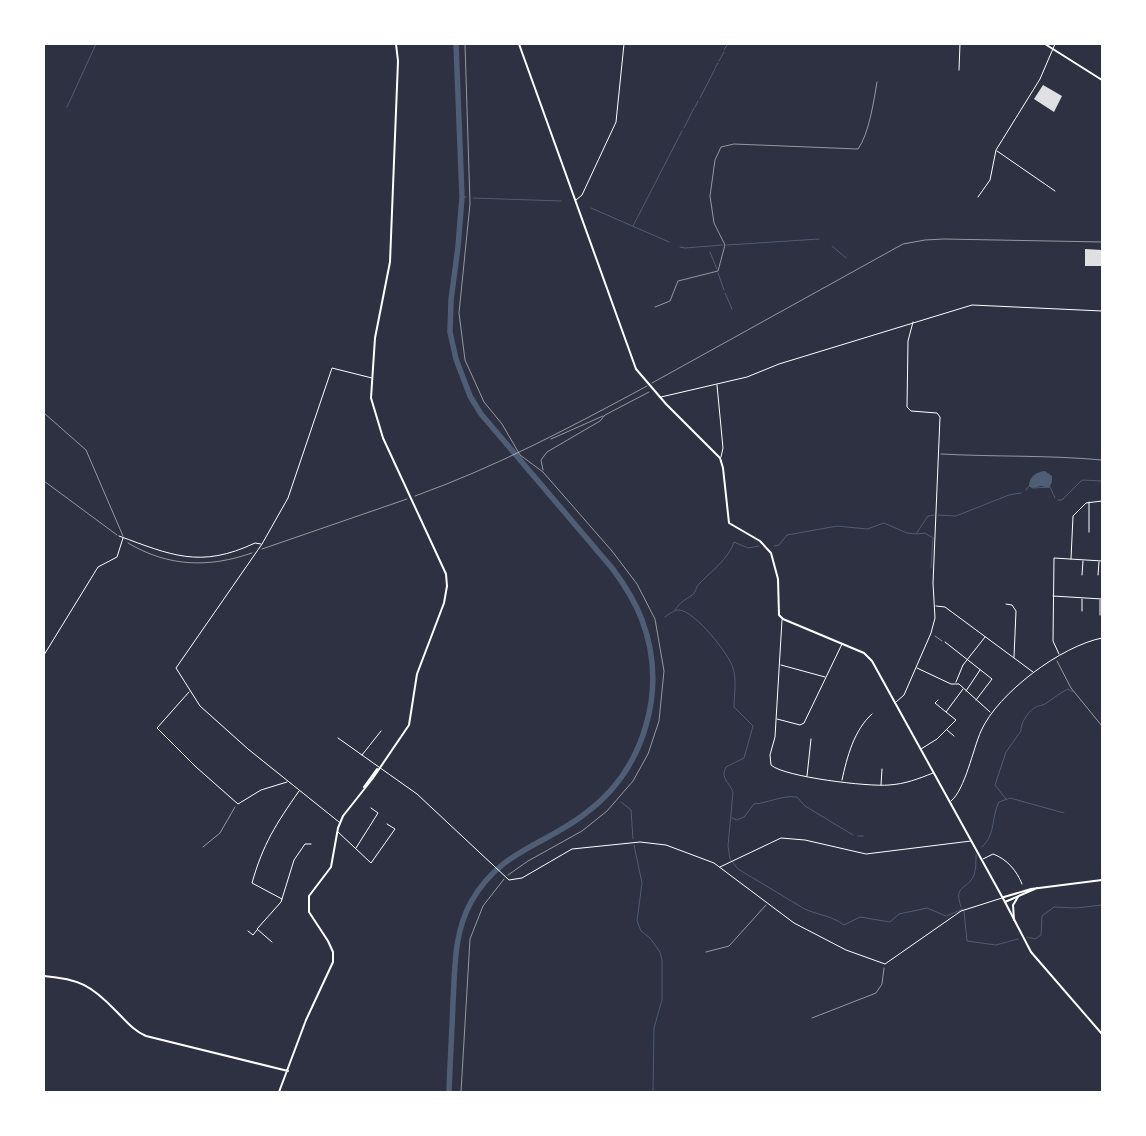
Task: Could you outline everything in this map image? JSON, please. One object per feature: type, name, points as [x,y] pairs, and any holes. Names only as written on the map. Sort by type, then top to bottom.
[{"type":"main road","points":[[279,1092],[306,1020],[333,962],[333,952],[328,941],[313,920],[308,905],[313,890],[331,867],[340,822],[409,725],[417,674],[444,603],[447,586],[446,574],[383,438],[372,398],[375,338],[390,262],[398,61],[396,44]]},
{"type":"main road","points":[[519,44],[630,356],[639,374],[720,458],[723,468],[728,521],[733,527],[762,542],[771,552],[778,579],[777,612],[783,619],[869,656],[983,859],[1031,952],[1102,1034]]},
{"type":"main road","points":[[1045,44],[1102,80]]},
{"type":"main road","points":[[1003,897],[1037,888],[1102,880]]},
{"type":"main road","points":[[1005,902],[1037,888]]},
{"type":"main road","points":[[1014,920],[1013,905],[1019,896]]},
{"type":"main road","points":[[44,976],[69,978],[84,984],[103,998],[137,1031],[146,1036],[288,1071]]},
{"type":"street","points":[[575,200],[582,195],[616,122],[624,44]]},
{"type":"street","points":[[959,70],[960,44]]},
{"type":"street","points":[[978,196],[990,180],[996,150],[1040,79],[1055,44]]},
{"type":"street","points":[[996,150],[1055,191]]},
{"type":"street","points":[[660,397],[747,377],[779,364],[972,304],[1102,311]]},
{"type":"street","points":[[896,702],[904,695],[931,633],[936,606],[933,583],[939,414],[928,411],[911,411],[907,407],[908,340],[913,322]]},
{"type":"street","points":[[340,822],[288,782],[200,706],[177,672],[178,663],[257,552],[288,498],[332,368],[372,378]]},
{"type":"street","points":[[717,384],[723,453],[720,458]]},
{"type":"street","points":[[1071,559],[1073,516],[1089,501],[1102,500]]},
{"type":"street","points":[[1089,501],[1089,532]]},
{"type":"street","points":[[1102,516],[1102,532]]},
{"type":"street","points":[[118,536],[163,553],[194,559],[213,558],[255,543],[262,544]]},
{"type":"street","points":[[44,655],[98,567],[118,558],[124,538]]},
{"type":"street","points":[[1059,655],[1052,641],[1054,558],[1102,561]]},
{"type":"street","points":[[1082,575],[1083,560]]},
{"type":"street","points":[[1098,575],[1099,561]]},
{"type":"street","points":[[1052,596],[1101,599],[1100,615]]},
{"type":"street","points":[[1082,598],[1082,611]]},
{"type":"street","points":[[1006,604],[1012,605],[1016,611],[1014,658]]},
{"type":"street","points":[[936,606],[945,607],[1034,673]]},
{"type":"street","points":[[783,619],[776,719],[770,755],[772,765],[779,770],[807,777],[881,785],[909,783],[934,772]]},
{"type":"street","points":[[916,667],[951,684],[956,682],[968,659],[985,636]]},
{"type":"street","points":[[950,802],[960,788],[981,731],[998,704],[1055,657],[1102,638]]},
{"type":"street","points":[[945,642],[992,679],[976,700]]},
{"type":"street","points":[[776,719],[800,726],[804,723],[842,644]]},
{"type":"street","points":[[779,665],[826,678]]},
{"type":"street","points":[[966,691],[980,669]]},
{"type":"street","points":[[956,682],[991,713]]},
{"type":"street","points":[[946,712],[963,688]]},
{"type":"street","points":[[190,691],[157,728],[196,767],[238,804],[261,790],[288,782]]},
{"type":"street","points":[[921,749],[947,730],[956,720],[935,703],[938,700]]},
{"type":"street","points":[[842,781],[852,744],[863,724],[872,714]]},
{"type":"street","points":[[362,756],[380,730]]},
{"type":"street","points":[[947,730],[954,736]]},
{"type":"street","points":[[338,738],[417,794],[504,878],[518,880],[572,849],[640,842],[672,846],[705,858],[787,919],[834,944],[885,964],[961,911],[1003,897]]},
{"type":"street","points":[[807,777],[811,739]]},
{"type":"street","points":[[881,785],[882,769]]},
{"type":"street","points":[[282,899],[252,883],[261,851],[271,831],[299,791]]},
{"type":"street","points":[[355,849],[378,813],[371,808]]},
{"type":"street","points":[[337,832],[372,863],[395,829],[388,824]]},
{"type":"street","points":[[720,868],[781,838],[806,840],[866,854],[972,841]]},
{"type":"street","points":[[248,931],[253,934],[282,899],[294,860],[305,844],[311,844]]},
{"type":"street","points":[[983,859],[993,854],[998,856],[1017,871],[1022,884]]},
{"type":"street","points":[[258,929],[272,942]]},
{"type":"lane","points":[[44,414],[86,450],[124,538]]},
{"type":"lane","points":[[44,481],[118,536]]},
{"type":"path","points":[[461,1092],[470,939],[480,911],[504,878],[519,866],[582,831],[617,801],[633,782],[648,754],[659,721],[664,671],[660,642],[654,619],[644,596],[612,551],[543,472],[520,455],[502,424],[487,406],[465,360],[460,329],[460,299],[470,204],[465,44]]},
{"type":"path","points":[[655,307],[670,302],[678,282],[718,271],[724,245],[714,223],[710,196],[715,160],[721,146],[734,144],[858,149],[864,138],[873,108],[876,82]]},
{"type":"path","points":[[652,382],[903,244],[944,239],[1102,242]]},
{"type":"path","points":[[414,496],[462,479],[521,453],[645,386]]},
{"type":"path","points":[[550,438],[605,415],[653,389]]},
{"type":"path","points":[[543,472],[541,460],[548,452],[600,421],[605,415]]},
{"type":"path","points":[[939,454],[1016,458],[1033,455],[1102,460]]},
{"type":"path","points":[[257,552],[406,499]]},
{"type":"path","points":[[931,633],[945,642]]},
{"type":"path","points":[[1055,657],[1068,683],[1102,726]]},
{"type":"path","points":[[203,847],[220,833],[238,804]]},
{"type":"path","points":[[706,952],[730,946],[767,904]]},
{"type":"path","points":[[812,1018],[876,993],[883,982],[885,964]]},
{"type":"water","points":[[1045,471],[1052,476],[1049,488],[1041,486],[1033,488],[1029,486],[1030,480],[1034,476],[1039,472]]},
{"type":"building","points":[[1043,85],[1062,96],[1054,112],[1034,99]]},
{"type":"building","points":[[1085,249],[1102,250],[1102,266],[1085,266]]},
{"type":"waterway","points":[[67,107],[96,44]]},
{"type":"waterway","points":[[449,1092],[456,951],[465,914],[471,902],[495,871],[524,850],[554,834],[586,813],[606,795],[623,774],[637,751],[646,726],[651,700],[653,673],[649,646],[642,620],[625,586],[612,568],[481,414],[470,396],[456,359],[450,332],[451,300],[462,197],[456,44]]},
{"type":"waterway","points":[[724,50],[727,45]]},
{"type":"waterway","points":[[719,61],[724,52]]},
{"type":"waterway","points":[[715,68],[718,63]]},
{"type":"waterway","points":[[700,98],[715,69]]},
{"type":"waterway","points":[[695,107],[698,101]]},
{"type":"waterway","points":[[684,128],[694,108]]},
{"type":"waterway","points":[[633,226],[682,131]]},
{"type":"waterway","points":[[473,198],[561,201]]},
{"type":"waterway","points":[[591,208],[669,242]]},
{"type":"waterway","points":[[727,245],[819,239]]},
{"type":"waterway","points":[[680,247],[723,245]]},
{"type":"waterway","points":[[832,246],[846,258]]},
{"type":"waterway","points":[[710,252],[717,269]]},
{"type":"waterway","points":[[718,273],[724,290]]},
{"type":"waterway","points":[[725,293],[732,309]]},
{"type":"waterway","points":[[1058,500],[1062,500],[1082,480],[1102,481]]},
{"type":"waterway","points":[[1026,490],[1029,486],[1033,488],[1050,487],[1055,498]]},
{"type":"waterway","points":[[938,515],[956,516],[1009,495],[1021,493]]},
{"type":"waterway","points":[[774,546],[779,545],[787,535],[837,526],[867,529],[884,523],[907,533],[916,534],[928,516],[934,515]]},
{"type":"waterway","points":[[917,534],[925,533],[933,538],[931,568]]},
{"type":"waterway","points":[[675,610],[695,592],[698,585],[724,560],[734,542],[748,548],[759,546]]},
{"type":"waterway","points":[[665,617],[677,610],[686,612],[710,634],[725,653],[733,668],[735,683],[734,707],[753,726],[744,758],[726,767],[724,771],[726,780],[733,792],[728,846],[730,859],[738,869],[803,908],[839,921],[844,925],[860,917],[890,922],[899,914],[927,908],[946,916],[963,909]]},
{"type":"waterway","points":[[1006,799],[995,785],[1006,752],[1021,731],[1025,718],[1034,708],[1068,689],[1073,692]]},
{"type":"waterway","points":[[732,818],[737,820],[744,817],[754,804],[786,797],[797,797],[805,806],[853,835]]},
{"type":"waterway","points":[[982,847],[989,837],[999,802],[1010,798],[1064,813]]},
{"type":"waterway","points":[[621,802],[631,810],[633,839]]},
{"type":"waterway","points":[[858,836],[863,836]]},
{"type":"waterway","points":[[634,845],[642,883],[637,921],[641,931],[650,938],[660,952],[662,960],[662,1000],[654,1028],[653,1092]]},
{"type":"waterway","points":[[961,907],[959,900],[960,891],[974,875],[976,855]]},
{"type":"waterway","points":[[1027,937],[1035,939],[1041,935],[1042,916],[1054,907],[1076,908],[1102,905]]},
{"type":"waterway","points":[[964,911],[967,941],[996,945],[1018,939]]}]
